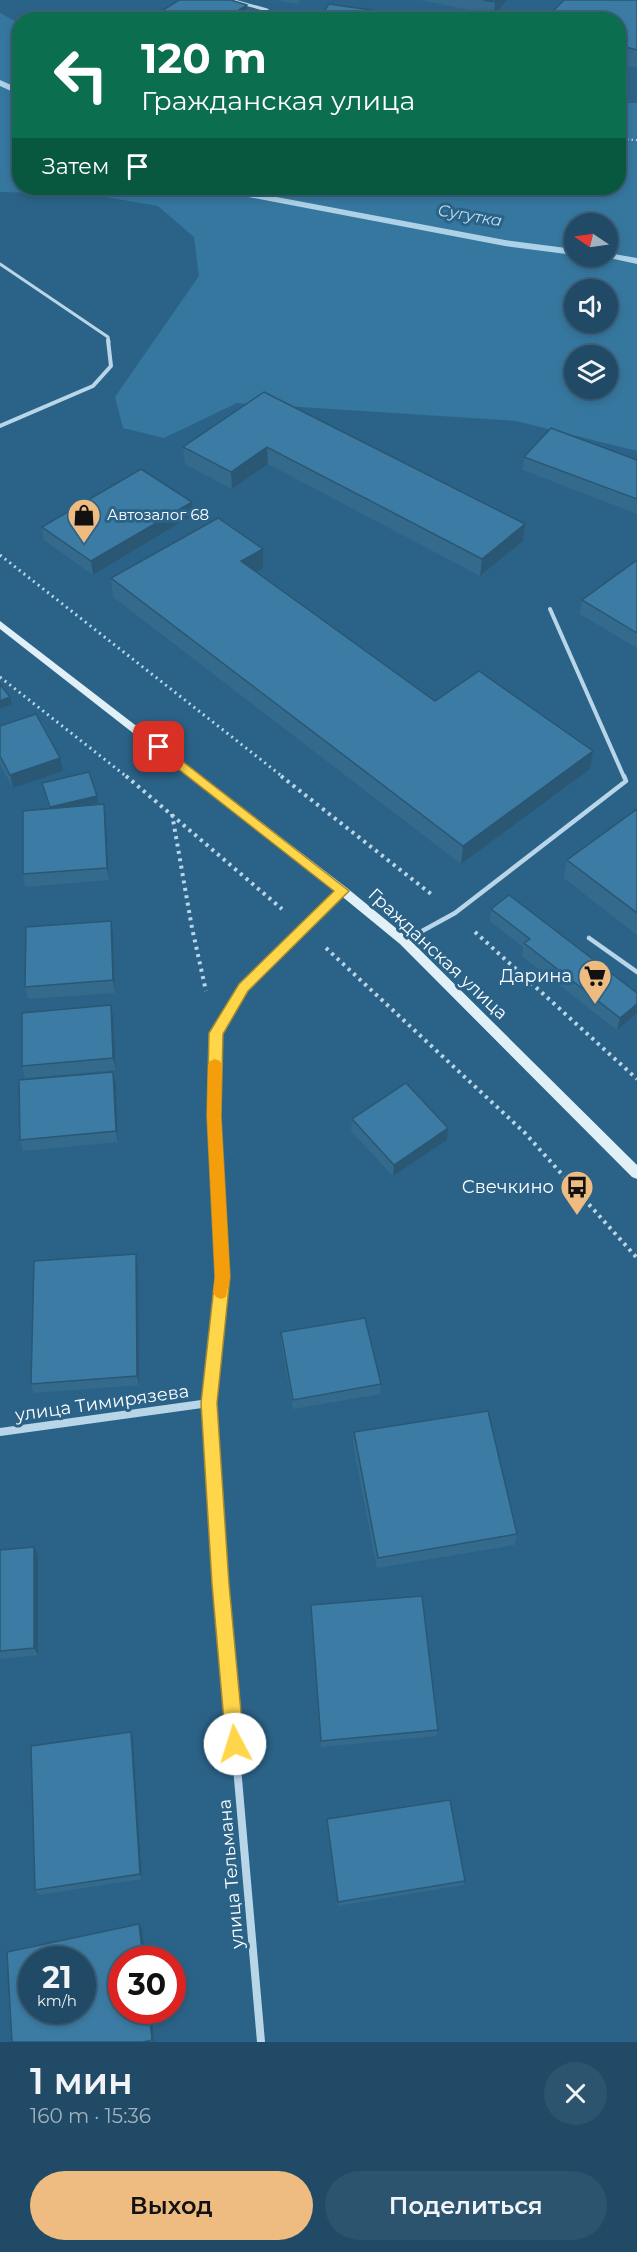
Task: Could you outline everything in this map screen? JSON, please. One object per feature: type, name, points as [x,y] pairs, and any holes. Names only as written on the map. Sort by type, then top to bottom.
[{"type":"main road","name":"Гражданская улица","points":[[0,624],[404,941],[637,1173]]},
{"type":"street","name":"улица Тельмана","points":[[261,2042],[221,1584],[209,1403],[223,1277],[214,1116],[216,1033],[243,987],[343,891]]},
{"type":"street","name":"улица Тимирязева","points":[[0,1432],[209,1403]]},
{"type":"lane","points":[[231,0],[269,12]]},
{"type":"lane","points":[[0,264],[108,337],[111,366],[93,386],[0,426]]},
{"type":"lane","points":[[404,941],[455,913],[626,782],[550,609]]},
{"type":"lane","points":[[589,938],[637,972]]},
{"type":"path","points":[[0,555],[455,913],[637,1078]]},
{"type":"path","points":[[0,677],[172,814],[303,927],[525,1133],[637,1258]]},
{"type":"path","points":[[172,814],[192,928],[216,1033]]},
{"type":"shaded area","points":[[0,13],[12,19],[12,192],[0,192]]},
{"type":"shaded area","points":[[626,103],[637,103],[637,451],[516,421],[237,403],[164,438],[123,428],[115,397],[199,276],[194,237],[158,206],[94,195],[626,195]]},
{"type":"building","points":[[179,0],[231,0],[247,5],[236,12],[160,12]]},
{"type":"building","points":[[564,0],[637,0],[637,50],[626,47],[626,12],[552,12]]},
{"type":"building","points":[[329,4],[385,12],[324,12]]},
{"type":"building","points":[[264,392],[525,524],[482,559],[267,447],[231,472],[183,447]]},
{"type":"building","points":[[551,428],[637,460],[637,499],[524,457]]},
{"type":"building","points":[[141,469],[192,502],[91,561],[42,527]]},
{"type":"building","points":[[218,518],[263,549],[241,561],[435,701],[479,671],[593,751],[463,846],[111,578]]},
{"type":"building","points":[[637,560],[637,633],[582,600]]},
{"type":"building","points":[[0,684],[10,697],[0,701]]},
{"type":"building","points":[[36,714],[60,758],[10,775],[0,756],[0,726]]},
{"type":"building","points":[[89,772],[97,796],[50,807],[42,783]]},
{"type":"building","points":[[104,804],[107,868],[23,874],[23,811]]},
{"type":"building","points":[[637,809],[637,913],[567,860]]},
{"type":"building","points":[[509,895],[637,993],[637,1004],[620,1018],[524,943],[530,939],[491,909]]},
{"type":"building","points":[[111,921],[113,980],[25,987],[26,927]]},
{"type":"building","points":[[111,1005],[113,1058],[22,1066],[22,1013]]},
{"type":"building","points":[[113,1072],[116,1131],[20,1140],[19,1080]]},
{"type":"building","points":[[406,1083],[448,1128],[394,1165],[352,1119]]},
{"type":"building","points":[[136,1254],[137,1376],[31,1384],[34,1261]]},
{"type":"building","points":[[365,1318],[381,1384],[293,1400],[281,1332]]},
{"type":"building","points":[[488,1411],[517,1534],[378,1558],[354,1432]]},
{"type":"building","points":[[34,1547],[34,1648],[0,1651],[0,1550]]},
{"type":"building","points":[[422,1596],[438,1730],[321,1741],[311,1605]]},
{"type":"building","points":[[131,1732],[140,1874],[35,1890],[31,1746]]},
{"type":"building","points":[[450,1800],[465,1881],[338,1902],[327,1819]]},
{"type":"building","points":[[139,1924],[142,1946],[108,1946],[108,2024],[150,2024],[152,2040],[143,2042],[12,2042],[7,1952],[18,1950],[18,2024],[96,2024],[96,1946],[35,1946]]},
{"type":"waterway","name":"Сугутка","points":[[0,83],[12,88]]},
{"type":"waterway","name":"Сугутка","points":[[254,195],[505,243],[564,251]]},
{"type":"waterway","name":"Сугутка","points":[[618,258],[637,261]]},
{"type":"slow traffic","points":[[215,1065],[214,1116],[223,1277],[221,1292]]},
{"type":"place","name":"Автозалог 68","points":[[84,544]]},
{"type":"place","name":"Дарина","points":[[595,1005]]},
{"type":"place","name":"Свечкино","points":[[577,1216]]},
{"type":"route","points":[[159,747],[343,891],[243,987],[216,1033],[214,1116],[223,1277],[209,1403],[235,1744]]}]
